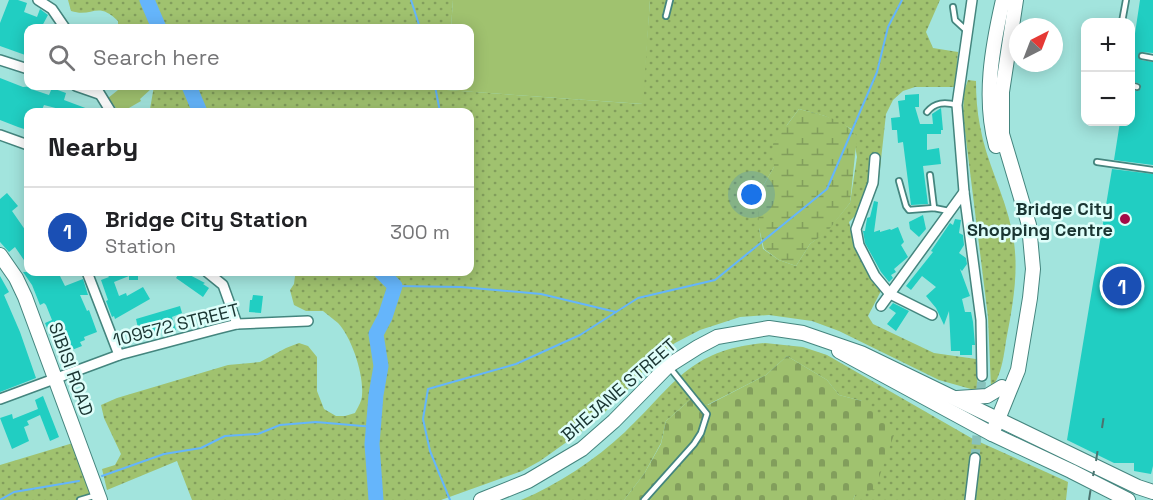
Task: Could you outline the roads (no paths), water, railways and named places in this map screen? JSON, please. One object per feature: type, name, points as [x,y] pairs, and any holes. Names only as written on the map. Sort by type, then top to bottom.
[{"type":"street","points":[[38,0],[52,9],[61,24]]},
{"type":"street","points":[[972,0],[957,105],[964,192],[981,320],[982,376]]},
{"type":"street","points":[[994,418],[1002,387],[1010,368],[1024,271],[1020,226],[993,138],[989,104],[991,67],[1003,0]]},
{"type":"street","points":[[988,432],[1018,370],[1033,269],[1029,225],[1002,134],[1002,92],[1016,0]]},
{"type":"street","points":[[0,60],[24,68]]},
{"type":"street","points":[[97,90],[108,108]]},
{"type":"street","points":[[0,135],[24,144]]},
{"type":"street","points":[[875,158],[873,183],[857,223],[856,237],[874,276],[890,294],[932,315]]},
{"type":"street","points":[[881,306],[964,192]]},
{"type":"street","name":"SIBISI ROAD","points":[[0,255],[16,278],[25,297],[99,497]]},
{"type":"street","points":[[89,276],[119,355]]},
{"type":"street","points":[[212,276],[223,285],[237,324]]},
{"type":"street","name":"109572 STREET","points":[[0,399],[119,355],[237,324],[308,321]]},
{"type":"street","name":"BHEJANE STREET","points":[[481,500],[528,481],[582,449],[614,421],[668,366],[698,346],[717,337],[769,328],[785,329],[841,344],[861,352],[994,418],[1149,489]]},
{"type":"street","name":"BHEJANE STREET","points":[[822,340],[988,432],[1128,500]]},
{"type":"street","points":[[955,398],[987,396],[1002,387]]},
{"type":"street","points":[[970,500],[975,458]]},
{"type":"lane","points":[[666,16],[670,0]]},
{"type":"lane","points":[[1123,18],[1126,0]]},
{"type":"lane","points":[[953,7],[955,20],[967,31]]},
{"type":"lane","points":[[1142,56],[1153,58]]},
{"type":"lane","points":[[927,112],[932,106],[939,104],[957,105]]},
{"type":"lane","points":[[1097,162],[1153,171]]},
{"type":"lane","points":[[930,175],[934,208]]},
{"type":"lane","points":[[899,181],[909,210],[934,208],[949,211]]},
{"type":"lane","points":[[644,500],[694,444],[701,433],[707,414],[668,366]]},
{"type":"lane","points":[[649,495],[654,500]]},
{"type":"lane","points":[[80,500],[99,497]]},
{"type":"waterway","points":[[147,0],[157,24]]},
{"type":"waterway","points":[[411,0],[419,24]]},
{"type":"waterway","points":[[395,286],[461,287],[541,294],[616,312],[638,298],[715,280],[827,189],[877,72],[888,27],[902,0]]},
{"type":"waterway","points":[[191,90],[198,108]]},
{"type":"waterway","points":[[436,90],[439,108]]},
{"type":"waterway","points":[[376,500],[372,444],[381,366],[376,334],[385,317],[395,286],[385,276]]},
{"type":"waterway","points":[[450,500],[430,451],[423,419],[428,389],[516,364],[580,335],[616,312]]},
{"type":"waterway","points":[[102,476],[164,454],[201,448],[225,436],[258,434],[280,425],[316,422],[374,427]]},
{"type":"waterway","points":[[0,500],[14,492],[79,481]]},
{"type":"tunnel","points":[[975,458],[982,376]]},
{"type":"railway","points":[[1102,428],[1104,415]]},
{"type":"railway","points":[[1096,461],[1099,442]]},
{"type":"railway","points":[[1093,476],[1094,471]]},
{"type":"railway","points":[[1089,500],[1091,487]]},
{"type":"place","name":"Bridge City Shopping Centre","points":[[1125,219]]},
{"type":"place","name":"Bridge City Station","points":[[1122,286]]}]
